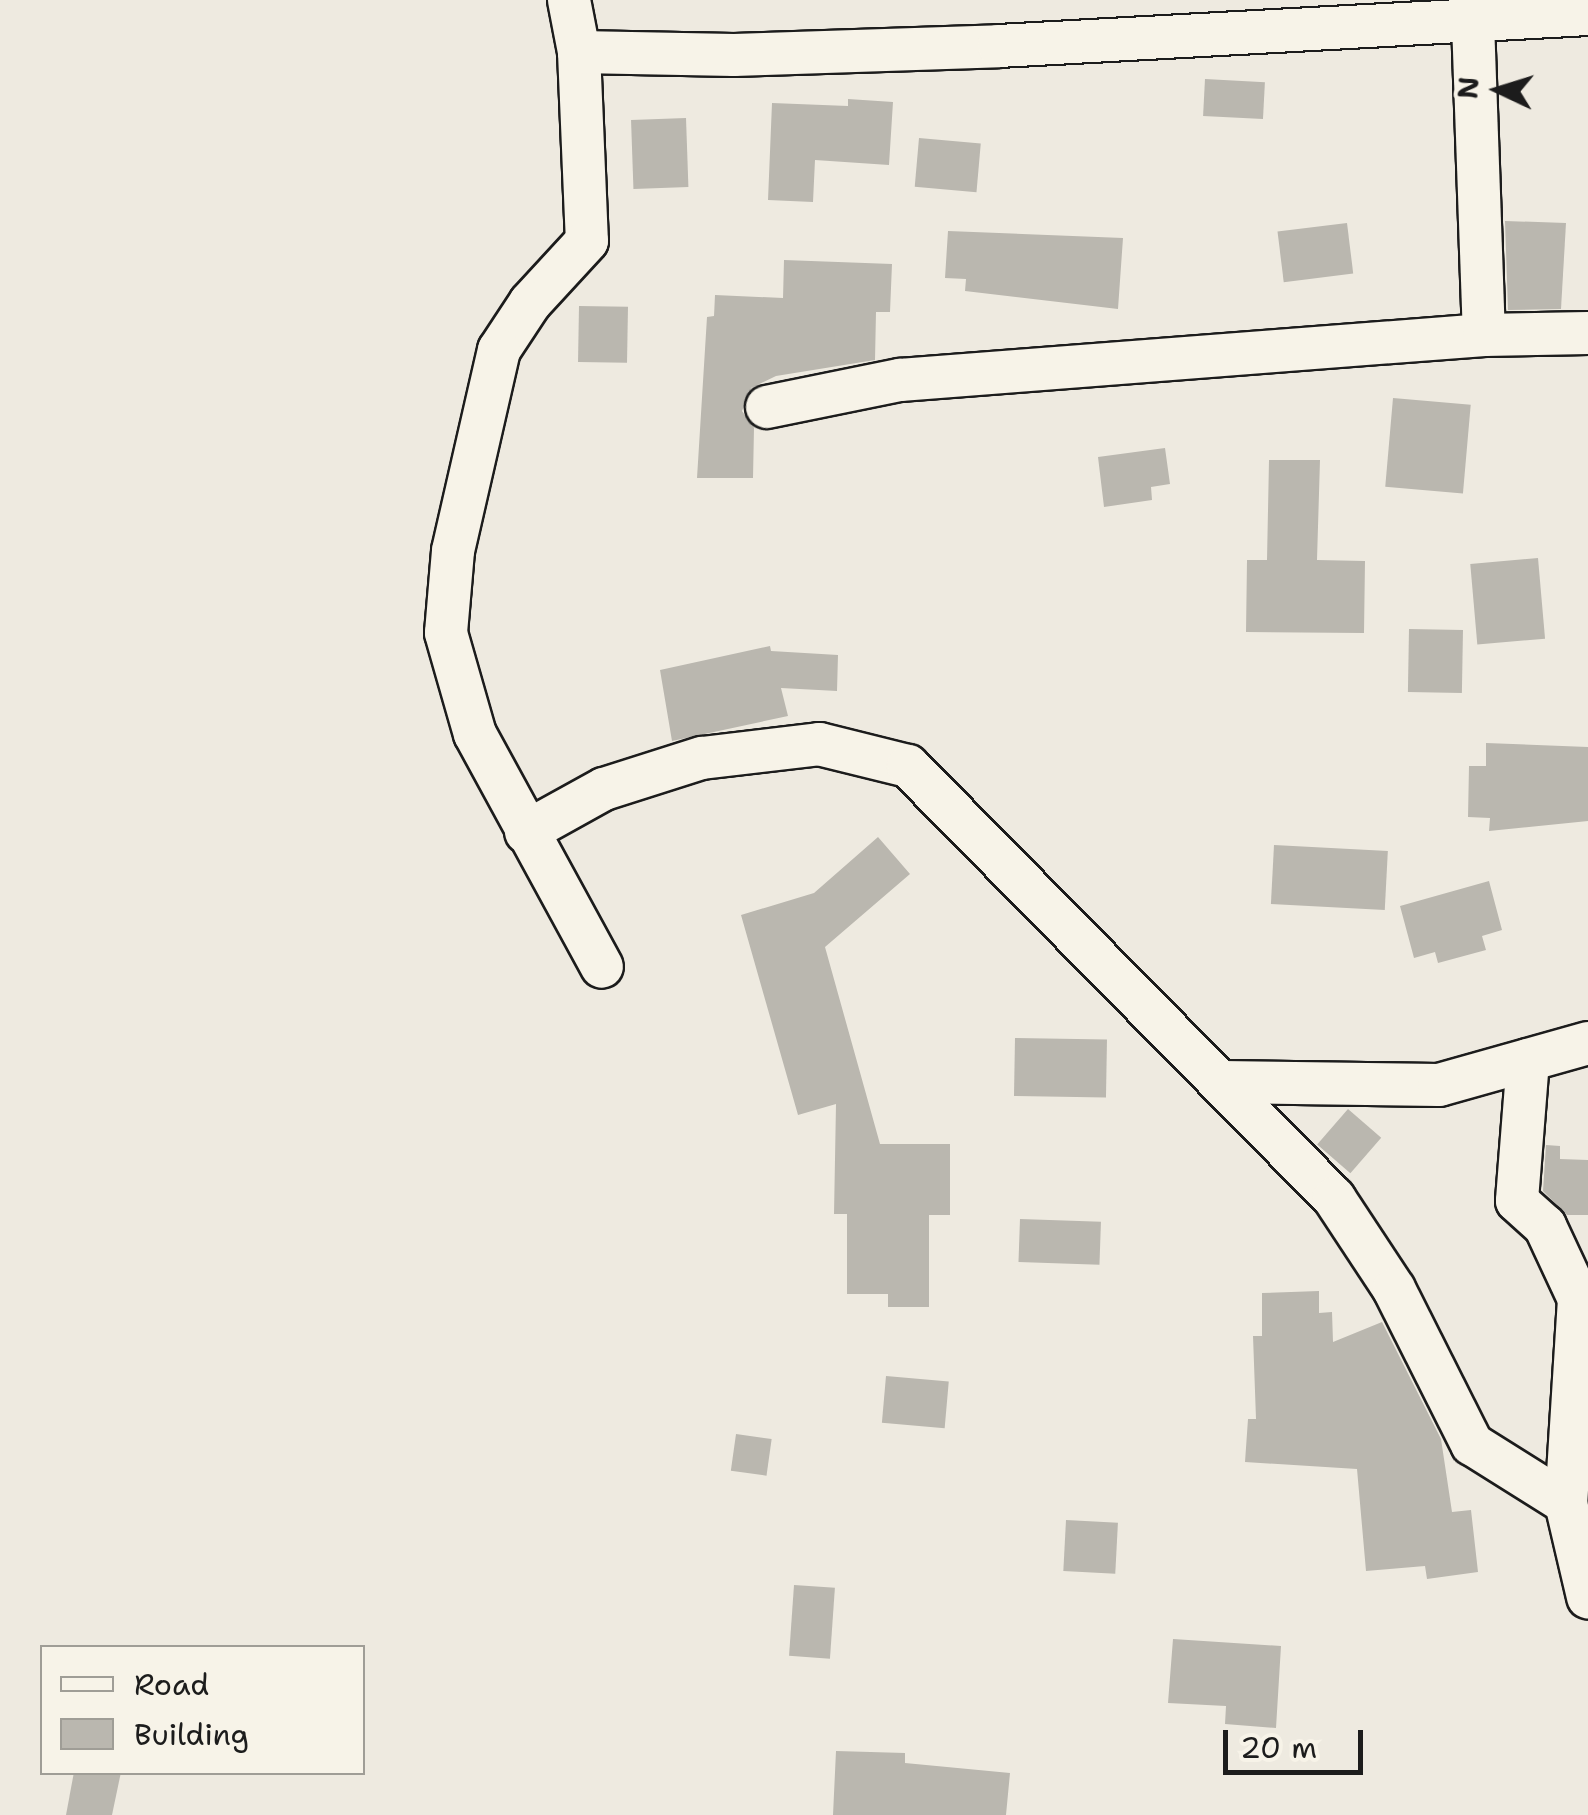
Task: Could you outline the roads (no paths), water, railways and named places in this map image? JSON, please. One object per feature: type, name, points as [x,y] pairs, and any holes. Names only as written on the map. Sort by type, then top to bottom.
[{"type":"street","points":[[569,0],[580,52],[587,241],[530,303],[498,350],[452,551],[446,634],[475,734],[602,967]]},
{"type":"street","points":[[580,52],[734,55],[1484,14],[1588,14]]},
{"type":"street","points":[[1484,14],[1484,335]]},
{"type":"street","points":[[767,407],[900,380],[1484,335],[1588,333]]},
{"type":"street","points":[[526,832],[604,789],[702,758],[819,744],[886,756],[908,766],[954,807],[1102,969],[1222,1082],[1334,1198],[1394,1289],[1472,1444],[1566,1504]]},
{"type":"street","points":[[1222,1082],[1439,1085],[1588,1043]]},
{"type":"street","points":[[1528,1060],[1517,1201],[1545,1226],[1578,1298],[1566,1504],[1588,1597]]}]
